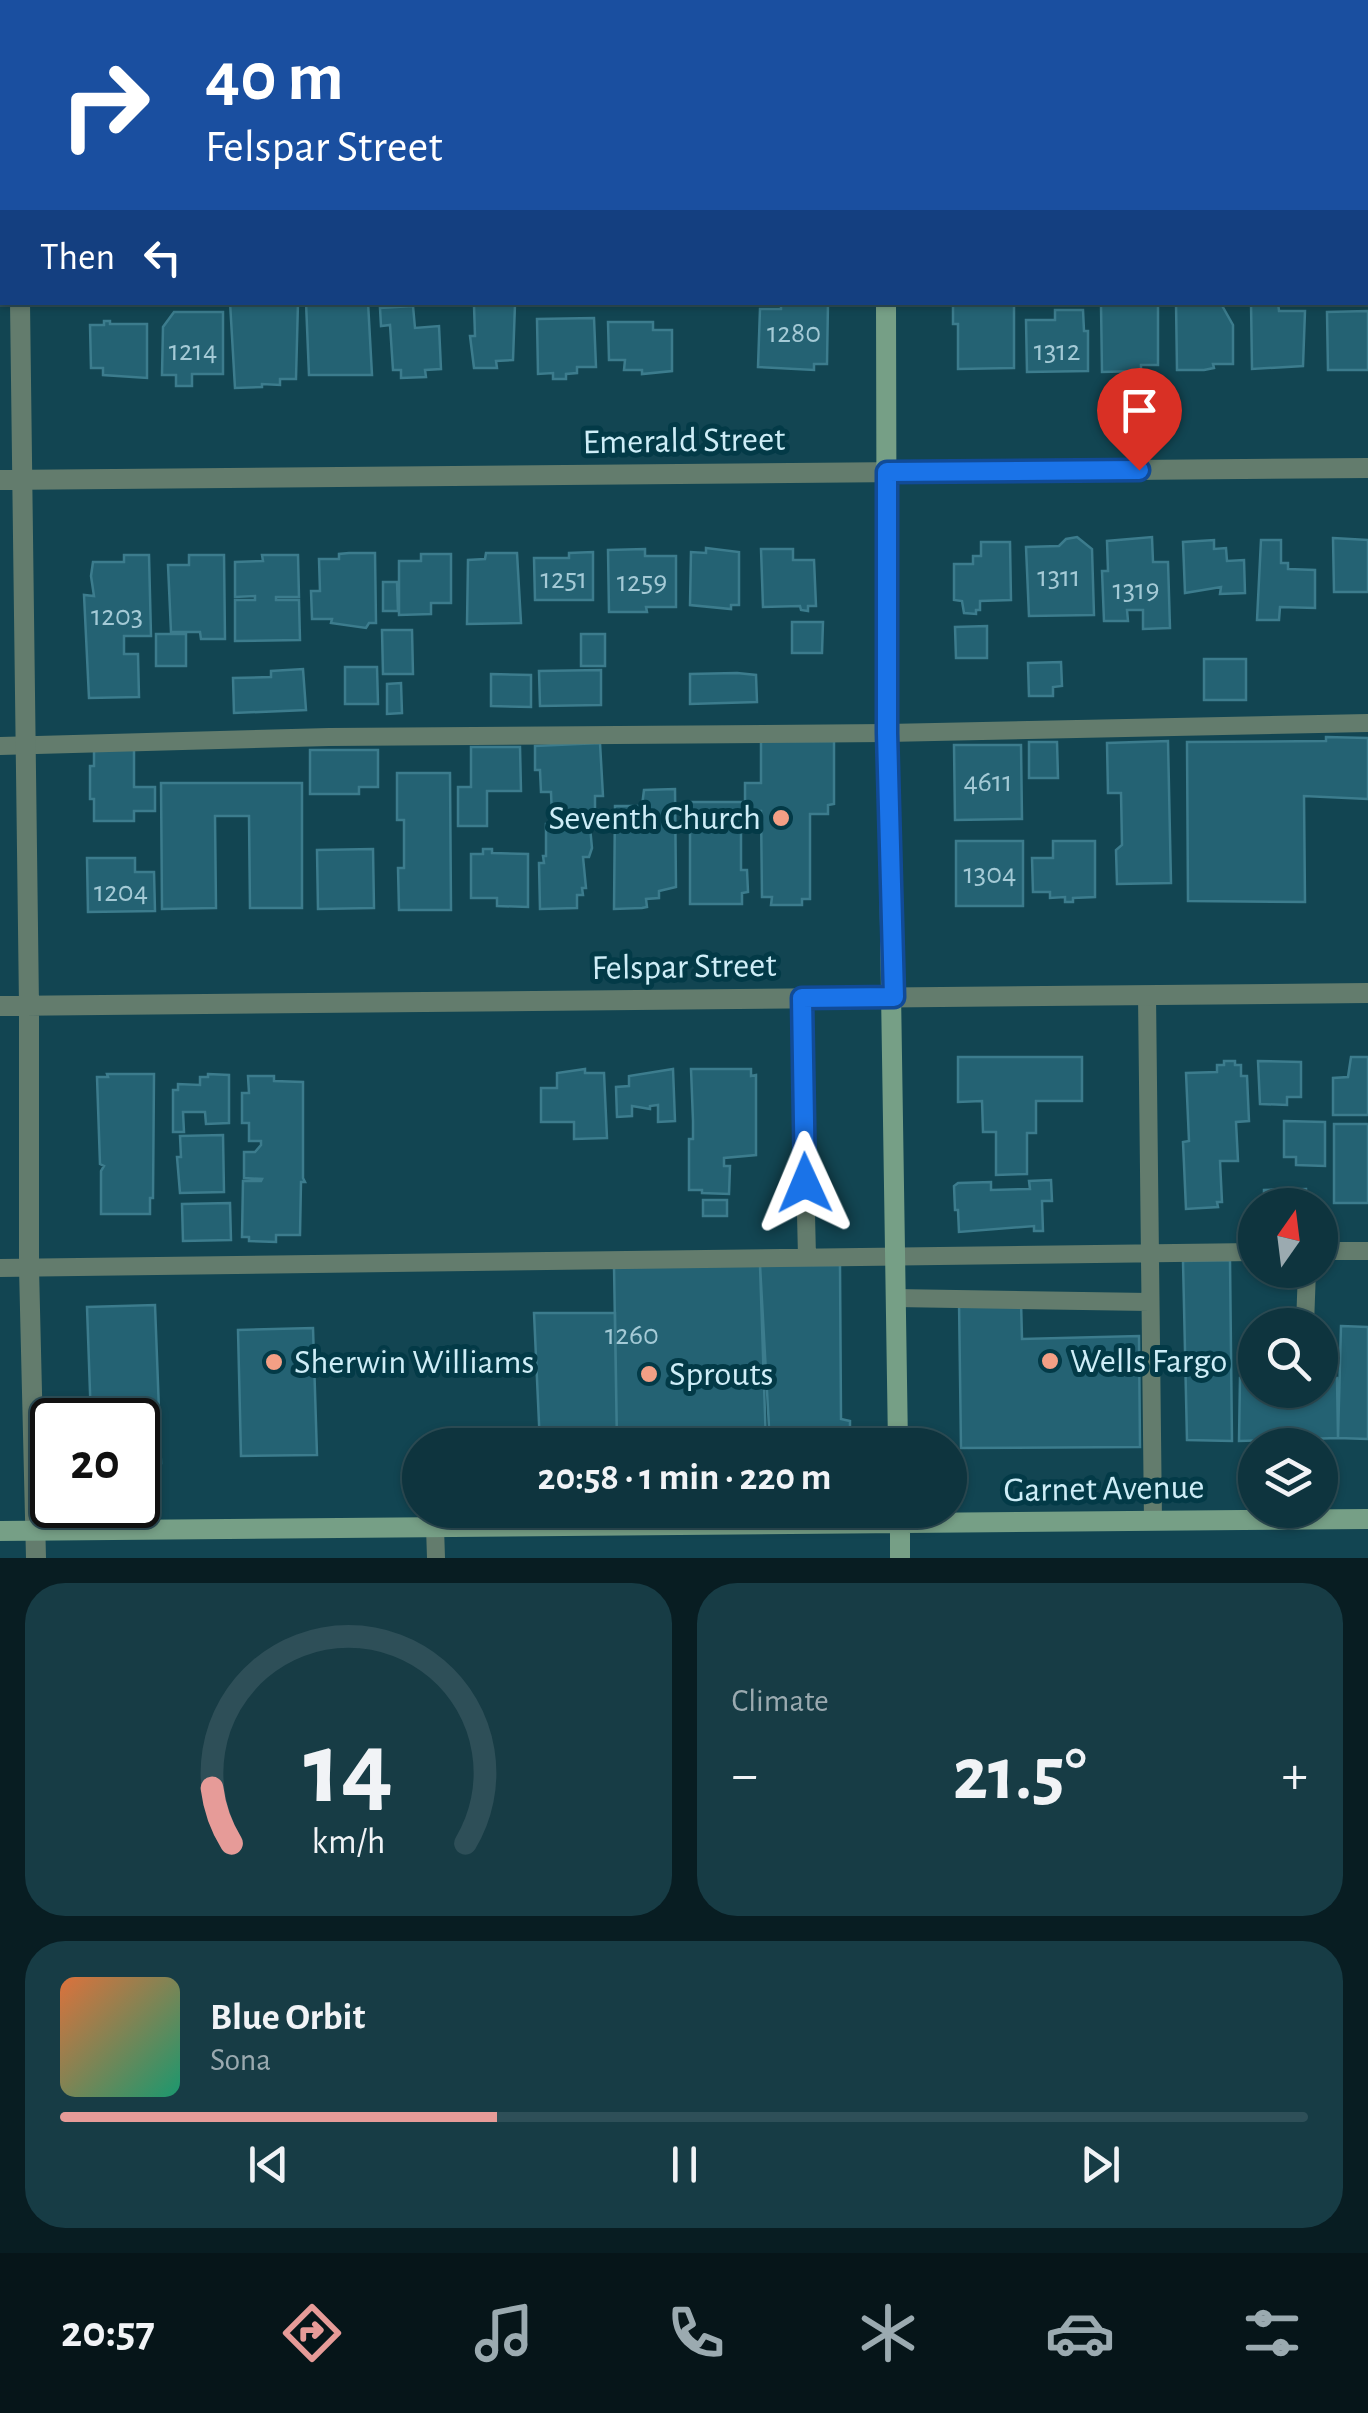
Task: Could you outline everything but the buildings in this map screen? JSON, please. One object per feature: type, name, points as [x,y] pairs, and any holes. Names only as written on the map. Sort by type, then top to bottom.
[{"type":"main road","points":[[886,305],[887,733],[898,1428]]},
{"type":"main road","name":"Garnet Avenue","points":[[967,1518],[1368,1518]]},
{"type":"main road","name":"Garnet Avenue","points":[[0,1532],[402,1527]]},
{"type":"main road","points":[[900,1528],[900,1558]]},
{"type":"street","points":[[20,305],[29,1268],[36,1558]]},
{"type":"street","name":"Emerald Street","points":[[0,480],[1368,468]]},
{"type":"street","name":"Felspar Street","points":[[0,1006],[1368,993]]},
{"type":"lane","points":[[0,746],[328,737],[1368,724]]},
{"type":"lane","points":[[1147,995],[1152,1520]]},
{"type":"lane","points":[[802,998],[807,1257]]},
{"type":"lane","points":[[1338,1251],[1368,1250]]},
{"type":"lane","points":[[0,1268],[1238,1252]]},
{"type":"lane","points":[[895,1298],[1149,1302]]},
{"type":"lane","points":[[436,1528],[436,1558]]},
{"type":"place","name":"Seventh Church","points":[[781,818]]},
{"type":"place","name":"Wells Fargo","points":[[1050,1361]]},
{"type":"place","name":"Sherwin Williams","points":[[274,1362]]},
{"type":"place","name":"Sprouts","points":[[649,1374]]},
{"type":"route","points":[[805,1183],[802,998],[894,997],[887,733],[887,472],[1139,470]]}]
